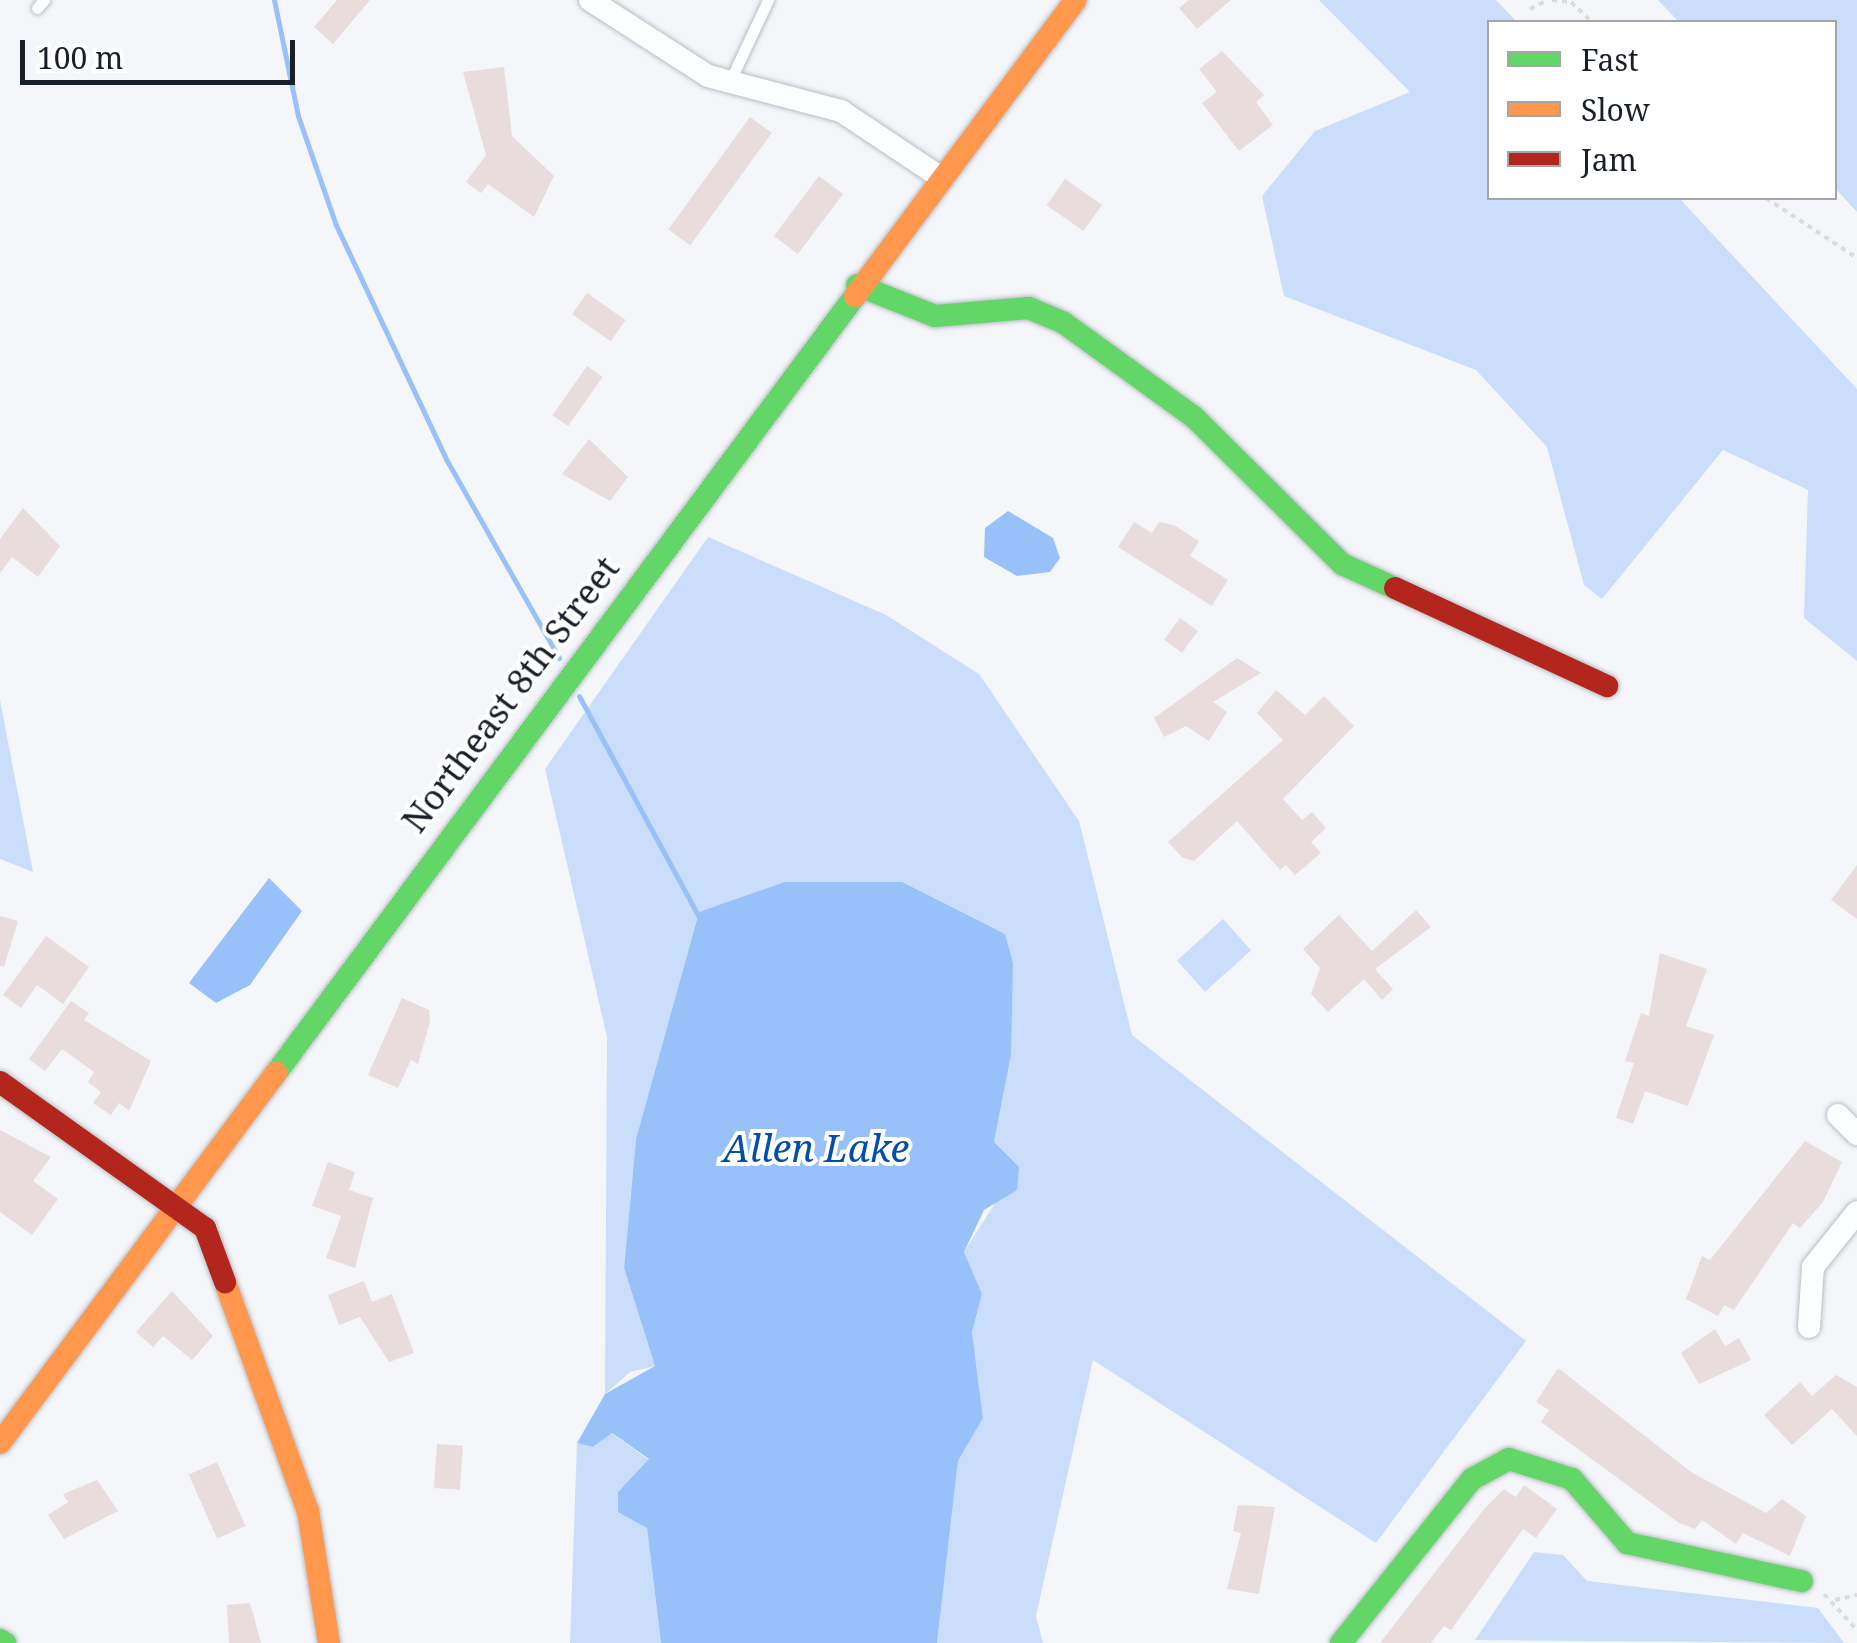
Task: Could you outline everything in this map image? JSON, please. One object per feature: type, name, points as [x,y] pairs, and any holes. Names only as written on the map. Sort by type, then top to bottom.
[{"type":"street","points":[[590,0],[728,82],[840,111],[940,177]]},
{"type":"street","name":"Northeast 8th Street","points":[[2,1445],[176,1200],[857,285],[1076,0]]},
{"type":"street","points":[[857,285],[935,316],[1029,308],[1054,318],[1194,417],[1342,564],[1607,686]]},
{"type":"street","points":[[0,1082],[176,1200],[206,1228],[252,1338],[308,1511],[329,1643]]},
{"type":"street","points":[[1838,1115],[1857,1134]]},
{"type":"street","points":[[1808,1327],[1814,1267],[1857,1212]]},
{"type":"street","points":[[1341,1643],[1489,1466],[1528,1460],[1572,1479],[1628,1543],[1802,1582]]},
{"type":"lane","points":[[728,82],[768,0]]},
{"type":"path","points":[[1530,10],[1550,0],[1571,2],[1590,20]]},
{"type":"path","points":[[1767,200],[1857,258]]},
{"type":"path","points":[[1802,1582],[1835,1600],[1857,1630]]},
{"type":"path","points":[[1835,1600],[1857,1596]]},
{"type":"shaded area","points":[[1319,0],[1496,0],[1515,20],[1487,20],[1487,200],[1681,200],[1857,389],[1857,661],[1804,618],[1808,490],[1723,450],[1602,599],[1584,585],[1547,447],[1476,370],[1284,296],[1262,196],[1315,131],[1410,92]]},
{"type":"shaded area","points":[[1658,0],[1857,0],[1857,212],[1837,190],[1837,20],[1677,20]]},
{"type":"shaded area","points":[[708,537],[886,615],[979,674],[1079,821],[1132,1035],[1526,1341],[1376,1543],[1093,1360],[1036,1616],[1043,1643],[937,1643],[958,1461],[983,1418],[972,1332],[982,1294],[964,1252],[1018,1167],[994,1142],[1011,1055],[1005,934],[967,916],[699,912],[636,1139],[624,1268],[655,1366],[630,1372],[605,1394],[607,1037],[545,769]]},
{"type":"shaded area","points":[[0,700],[33,872],[0,859]]},
{"type":"shaded area","points":[[1223,919],[1251,950],[1205,992],[1177,960]]},
{"type":"shaded area","points":[[611,1433],[649,1460],[618,1492],[647,1527],[661,1643],[570,1643],[577,1443],[594,1447]]},
{"type":"shaded area","points":[[1534,1552],[1563,1555],[1587,1581],[1818,1608],[1844,1643],[1475,1640]]},
{"type":"water","points":[[1008,511],[1053,538],[1060,558],[1050,572],[1017,576],[984,557],[985,528]]},
{"type":"water","points":[[269,878],[302,911],[250,985],[216,1003],[189,983]]},
{"type":"water","name":"Allen Lake","points":[[785,882],[902,882],[1005,934],[1013,963],[1011,1055],[994,1142],[1019,1167],[1017,1190],[984,1210],[964,1252],[982,1294],[972,1332],[983,1418],[958,1461],[937,1643],[661,1643],[647,1528],[618,1512],[618,1492],[649,1459],[612,1433],[593,1447],[577,1443],[605,1394],[655,1366],[624,1268],[636,1139],[699,912]]},
{"type":"building","points":[[337,0],[370,0],[333,44],[314,27]]},
{"type":"building","points":[[1189,0],[1231,0],[1197,29],[1179,8]]},
{"type":"building","points":[[1222,51],[1264,95],[1256,102],[1273,125],[1239,151],[1202,103],[1217,92],[1199,69]]},
{"type":"building","points":[[504,67],[512,136],[554,176],[534,217],[488,184],[481,193],[466,182],[486,155],[463,72]]},
{"type":"building","points":[[750,117],[772,133],[690,245],[668,229]]},
{"type":"building","points":[[819,176],[843,194],[798,254],[774,236]]},
{"type":"building","points":[[1065,179],[1102,205],[1084,231],[1047,205]]},
{"type":"building","points":[[587,293],[626,320],[611,341],[572,314]]},
{"type":"building","points":[[587,366],[603,377],[568,426],[553,415]]},
{"type":"building","points":[[589,439],[628,477],[610,501],[562,474]]},
{"type":"building","points":[[23,508],[60,546],[38,577],[12,557],[0,573],[0,539]]},
{"type":"building","points":[[1134,522],[1152,533],[1159,522],[1174,525],[1199,541],[1190,556],[1228,580],[1212,606],[1118,547]]},
{"type":"building","points":[[1180,618],[1198,631],[1182,653],[1164,640]]},
{"type":"building","points":[[1237,658],[1261,673],[1213,702],[1227,712],[1209,741],[1186,726],[1164,737],[1154,718]]},
{"type":"building","points":[[1276,690],[1305,715],[1324,696],[1354,726],[1283,799],[1302,820],[1312,812],[1326,828],[1311,842],[1321,853],[1295,875],[1286,865],[1280,870],[1237,821],[1194,861],[1183,858],[1168,842],[1283,740],[1257,713]]},
{"type":"building","points":[[1857,865],[1857,919],[1831,900]]},
{"type":"building","points":[[1416,910],[1431,927],[1375,969],[1393,989],[1382,1000],[1364,979],[1328,1012],[1311,994],[1320,968],[1303,949],[1339,915],[1372,951]]},
{"type":"building","points":[[0,916],[18,921],[4,967],[0,966]]},
{"type":"building","points":[[46,936],[89,967],[63,1004],[37,985],[21,1008],[3,995]]},
{"type":"building","points":[[1660,953],[1707,969],[1686,1026],[1714,1035],[1688,1106],[1645,1091],[1633,1124],[1616,1118],[1634,1063],[1625,1061],[1641,1013],[1649,1016]]},
{"type":"building","points":[[402,998],[429,1010],[430,1022],[418,1064],[411,1060],[398,1088],[368,1075]]},
{"type":"building","points":[[71,1001],[89,1013],[84,1020],[151,1061],[129,1111],[119,1103],[111,1115],[93,1103],[101,1092],[88,1082],[94,1072],[62,1049],[45,1071],[29,1059]]},
{"type":"building","points":[[0,1130],[51,1157],[33,1181],[58,1199],[32,1235],[0,1212]]},
{"type":"building","points":[[1805,1141],[1842,1162],[1823,1202],[1800,1228],[1793,1223],[1734,1310],[1724,1305],[1718,1316],[1686,1299],[1702,1256],[1710,1260]]},
{"type":"building","points":[[328,1162],[355,1172],[349,1190],[373,1198],[355,1268],[326,1258],[341,1216],[312,1206]]},
{"type":"building","points":[[364,1281],[372,1302],[392,1294],[414,1353],[389,1362],[360,1317],[339,1325],[328,1295]]},
{"type":"building","points":[[172,1291],[213,1336],[192,1360],[163,1336],[153,1347],[136,1332]]},
{"type":"building","points":[[1715,1329],[1725,1346],[1739,1338],[1751,1360],[1699,1384],[1681,1353]]},
{"type":"building","points":[[1558,1368],[1691,1472],[1766,1513],[1782,1499],[1806,1516],[1790,1556],[1743,1533],[1736,1544],[1702,1520],[1695,1529],[1679,1523],[1541,1422],[1549,1410],[1536,1402]]},
{"type":"building","points":[[1836,1375],[1857,1387],[1857,1436],[1832,1409],[1792,1445],[1764,1415],[1800,1382],[1812,1396]]},
{"type":"building","points":[[437,1444],[463,1446],[460,1490],[434,1488]]},
{"type":"building","points":[[217,1462],[245,1526],[217,1539],[189,1475]]},
{"type":"building","points":[[97,1480],[118,1511],[64,1539],[48,1515],[68,1502],[63,1494]]},
{"type":"building","points":[[1524,1485],[1557,1509],[1536,1538],[1523,1529],[1451,1630],[1444,1626],[1431,1643],[1380,1643],[1485,1508],[1504,1489],[1516,1497]]},
{"type":"building","points":[[1238,1505],[1275,1507],[1259,1594],[1227,1589],[1241,1533],[1233,1531]]},
{"type":"building","points":[[250,1603],[261,1643],[229,1643],[227,1605]]},
{"type":"waterway","points":[[274,0],[298,116],[336,225],[446,459],[559,658]]},
{"type":"waterway","points":[[579,696],[699,917]]},
{"type":"traffic: fast","points":[[857,285],[935,316],[1029,308],[1064,323],[1194,417],[1342,564],[1395,588]]},
{"type":"traffic: fast","points":[[276,1073],[855,296]]},
{"type":"traffic: fast","points":[[1341,1643],[1472,1479],[1509,1459],[1572,1479],[1627,1543],[1802,1581]]},
{"type":"traffic: fast","points":[[0,1640],[5,1643]]},
{"type":"traffic: slow","points":[[855,296],[1076,0]]},
{"type":"traffic: slow","points":[[0,1443],[276,1073]]},
{"type":"traffic: slow","points":[[225,1282],[308,1511],[329,1643]]},
{"type":"traffic: jam","points":[[1395,588],[1607,686]]},
{"type":"traffic: jam","points":[[0,1082],[205,1228],[225,1282]]}]
